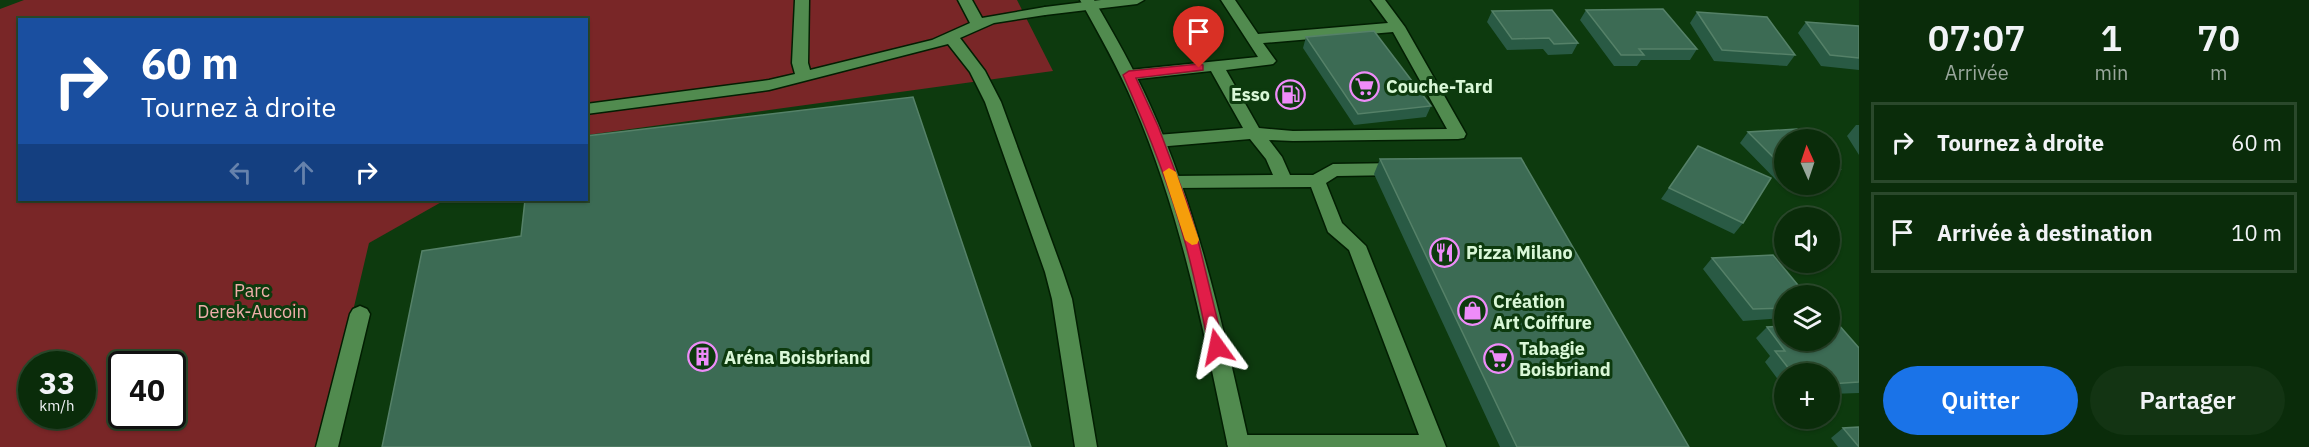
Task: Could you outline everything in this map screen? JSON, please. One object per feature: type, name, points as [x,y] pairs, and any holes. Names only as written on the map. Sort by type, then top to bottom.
[{"type":"street","points":[[802,0],[800,63],[804,76]]},
{"type":"street","points":[[965,0],[968,9],[978,23]]},
{"type":"street","points":[[588,109],[726,92],[890,56],[951,37],[991,19],[1089,3],[1137,0]]},
{"type":"street","points":[[1129,75],[1268,61],[1228,0]]},
{"type":"street","points":[[1157,141],[1254,133],[1293,136],[1458,134],[1398,27],[1378,0]]},
{"type":"street","points":[[1089,3],[1129,75],[1173,182],[1193,245],[1238,445],[1434,445],[1358,246],[1334,227],[1317,181]]},
{"type":"street","points":[[1254,39],[1398,27]]},
{"type":"street","points":[[951,37],[977,71],[993,102],[1054,272],[1062,299],[1086,447]]},
{"type":"street","points":[[1216,66],[1254,133],[1274,157],[1284,181]]},
{"type":"street","points":[[1173,182],[1317,181],[1334,170],[1416,169]]},
{"type":"street","points":[[327,447],[360,314]]},
{"type":"green space","name":"Parc Derek-Aucoin","points":[[24,0],[1017,0],[1053,71],[588,135],[588,18],[18,18],[18,201],[443,201],[369,243],[321,447],[0,447],[0,9]]},
{"type":"building","points":[[1663,9],[1697,49],[1639,49],[1644,55],[1621,55],[1586,10]]},
{"type":"building","points":[[1552,10],[1578,43],[1554,44],[1549,38],[1512,39],[1492,11]]},
{"type":"building","points":[[1697,12],[1767,17],[1795,55],[1722,50]]},
{"type":"building","points":[[1806,22],[1859,26],[1859,58],[1830,55]]},
{"type":"building","points":[[1374,31],[1431,106],[1358,114],[1306,37]]},
{"type":"building","name":"Aréna Boisbriand","points":[[913,97],[1031,447],[382,447],[422,251],[521,236],[525,201],[588,201],[588,136]]},
{"type":"building","points":[[1774,130],[1774,158],[1748,132]]},
{"type":"building","points":[[1698,146],[1771,178],[1743,223],[1669,188]]},
{"type":"building","points":[[1521,158],[1689,447],[1517,447],[1380,159]]},
{"type":"building","points":[[1773,255],[1774,273],[1788,273],[1798,285],[1774,285],[1774,308],[1753,309],[1712,258]]},
{"type":"building","points":[[1840,326],[1859,348],[1859,382],[1840,383],[1840,363],[1784,363],[1775,351],[1840,351]]},
{"type":"building","points":[[1767,327],[1774,327],[1774,336]]},
{"type":"building","points":[[1859,427],[1859,447],[1843,428]]},
{"type":"slow traffic","points":[[1169,172],[1192,240]]},
{"type":"place","name":"Couche-Tard","points":[[1365,86]]},
{"type":"place","name":"Esso","points":[[1291,94]]},
{"type":"place","name":"Pizza Milano","points":[[1445,252]]},
{"type":"place","name":"Création Art Coiffure","points":[[1472,311]]},
{"type":"place","name":"Aréna Boisbriand","points":[[703,357]]},
{"type":"place","name":"Tabagie Boisbriand","points":[[1498,358]]},
{"type":"route","points":[[1199,68],[1129,75],[1173,182],[1191,236],[1217,347]]}]
